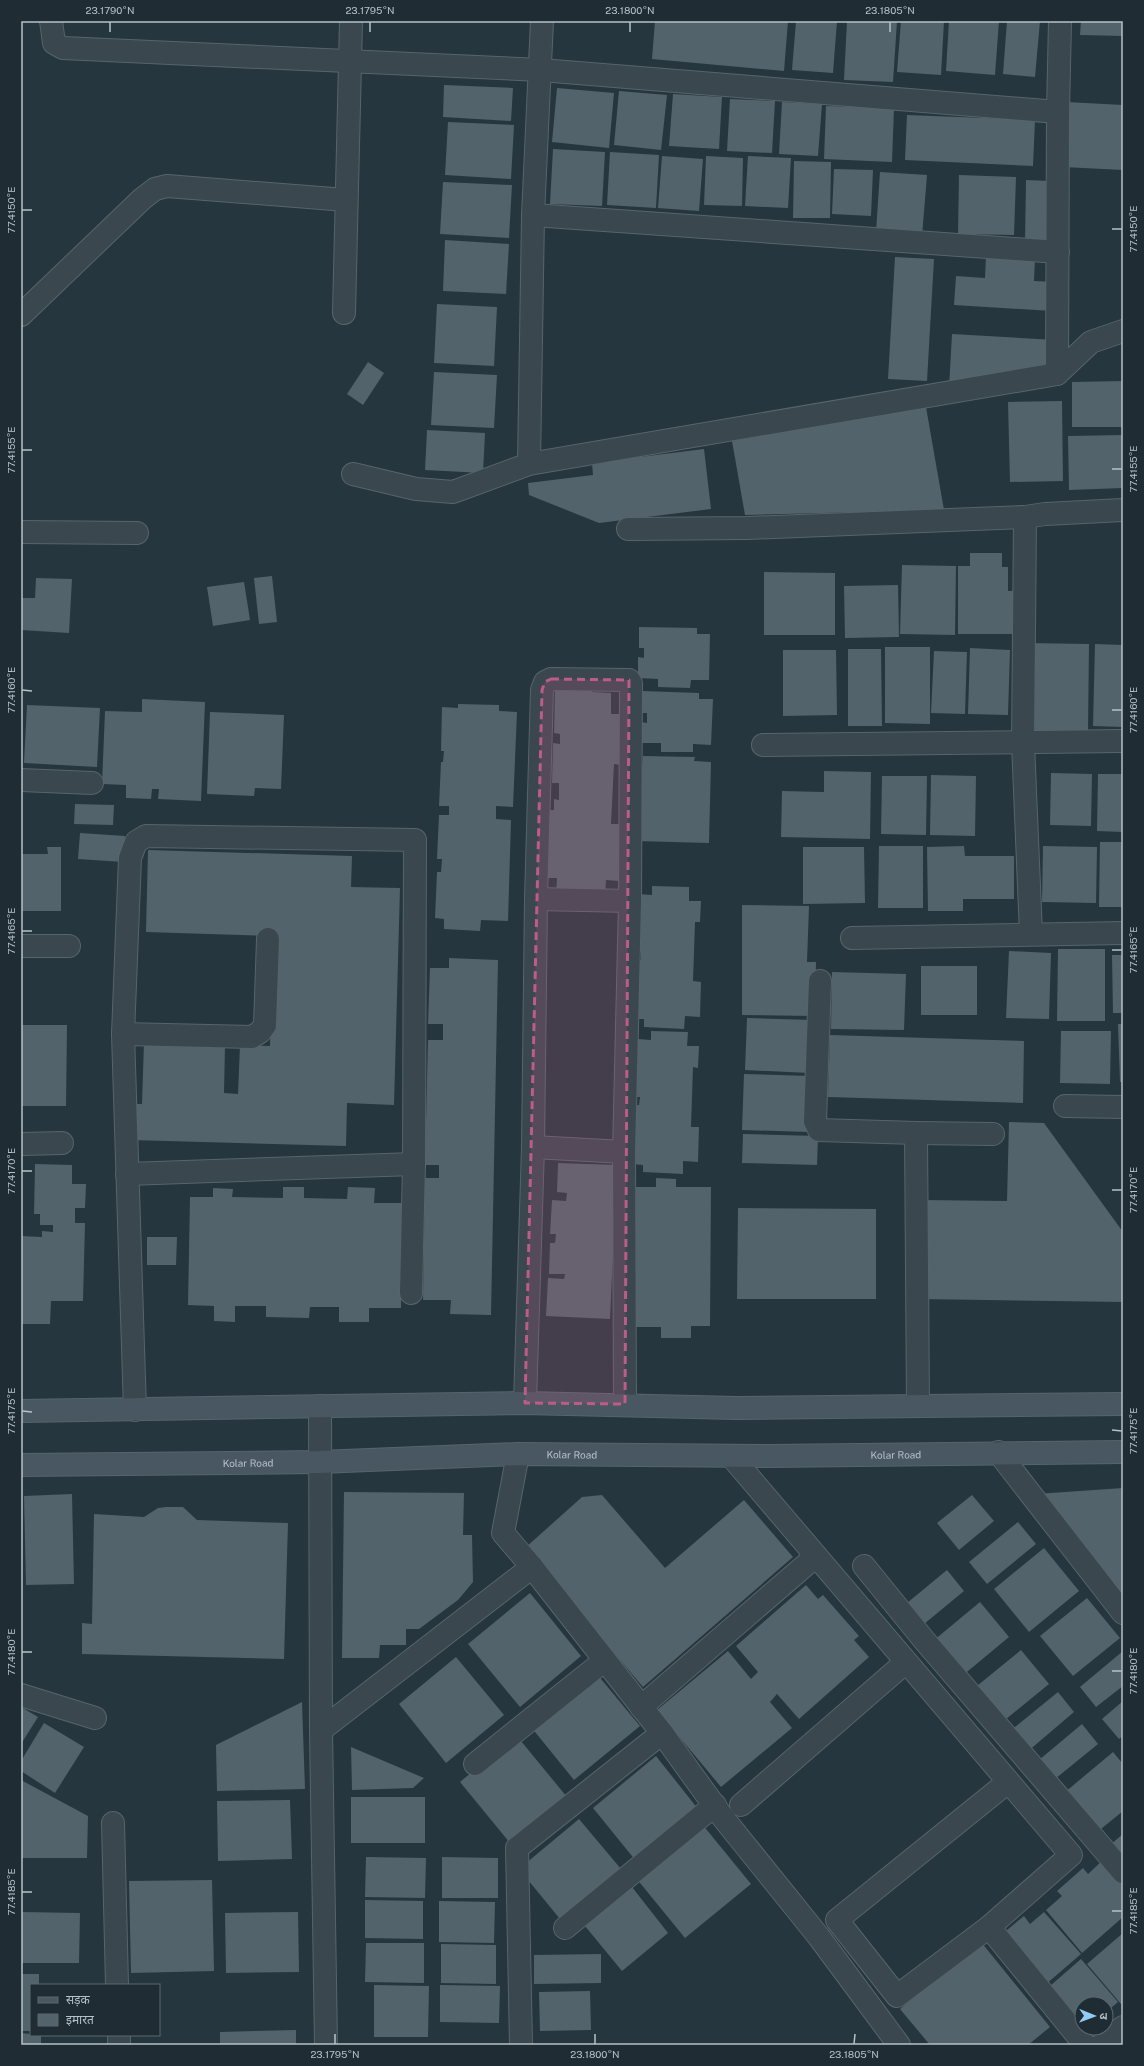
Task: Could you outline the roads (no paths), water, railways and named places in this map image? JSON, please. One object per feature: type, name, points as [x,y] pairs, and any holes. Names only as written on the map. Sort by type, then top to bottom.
[{"type":"main road","points":[[21,1411],[525,1403],[625,1404],[736,1408],[1123,1404]]},
{"type":"main road","name":"Kolar Road","points":[[21,1464],[320,1462],[518,1454],[731,1456],[998,1452],[1123,1452]]},
{"type":"street","points":[[51,21],[54,43],[63,48],[350,60],[541,70],[1058,112]]},
{"type":"street","points":[[344,313],[351,21]]},
{"type":"street","points":[[529,464],[533,215],[541,70],[542,21]]},
{"type":"street","points":[[1057,374],[1058,112],[1060,21]]},
{"type":"street","points":[[21,315],[142,199],[156,189],[168,186],[346,200]]},
{"type":"street","points":[[533,215],[1058,252]]},
{"type":"street","points":[[353,474],[416,489],[453,492],[529,464],[1057,374],[1091,342],[1123,332]]},
{"type":"street","points":[[628,530],[747,528],[1025,517],[1046,514],[1123,510]]},
{"type":"street","points":[[1025,517],[1023,743],[1031,934]]},
{"type":"street","points":[[21,532],[137,533]]},
{"type":"street","points":[[525,1403],[533,1147],[536,899],[542,690],[544,682],[551,679],[631,681],[630,900],[624,1152],[625,1404]]},
{"type":"street","points":[[763,745],[1123,741]]},
{"type":"street","points":[[21,780],[92,783]]},
{"type":"street","points":[[135,1410],[123,1034],[130,858],[136,842],[146,836],[415,840],[414,1164],[411,1293]]},
{"type":"street","points":[[536,899],[630,900]]},
{"type":"street","points":[[852,938],[1123,933]]},
{"type":"street","points":[[123,1034],[252,1037],[260,1032],[265,1025],[268,939]]},
{"type":"street","points":[[21,946],[69,946]]},
{"type":"street","points":[[820,981],[816,1122],[819,1130],[993,1134]]},
{"type":"street","points":[[1065,1106],[1123,1107]]},
{"type":"street","points":[[916,1133],[918,1405]]},
{"type":"street","points":[[21,1144],[62,1143]]},
{"type":"street","points":[[533,1147],[624,1152]]},
{"type":"street","points":[[127,1174],[414,1164]]},
{"type":"street","points":[[320,1406],[321,1730],[326,2045]]},
{"type":"street","points":[[998,1452],[1123,1613]]},
{"type":"street","points":[[518,1454],[503,1533],[532,1567],[605,1660],[662,1734],[724,1819],[819,1937],[899,2045]]},
{"type":"street","points":[[731,1456],[1071,1855],[989,1927],[897,1996],[837,1920],[1008,1782]]},
{"type":"street","points":[[641,1707],[816,1556]]},
{"type":"street","points":[[864,1566],[924,1640],[1123,1872]]},
{"type":"street","points":[[321,1730],[532,1567]]},
{"type":"street","points":[[475,1764],[605,1660]]},
{"type":"street","points":[[741,1805],[906,1662]]},
{"type":"street","points":[[21,1695],[95,1718]]},
{"type":"street","points":[[521,2045],[517,1848],[662,1734]]},
{"type":"street","points":[[565,1928],[715,1805]]},
{"type":"street","points":[[113,1823],[117,1984]]},
{"type":"street","points":[[989,1927],[1085,2045]]},
{"type":"street","points":[[1101,2045],[1123,2027]]}]
